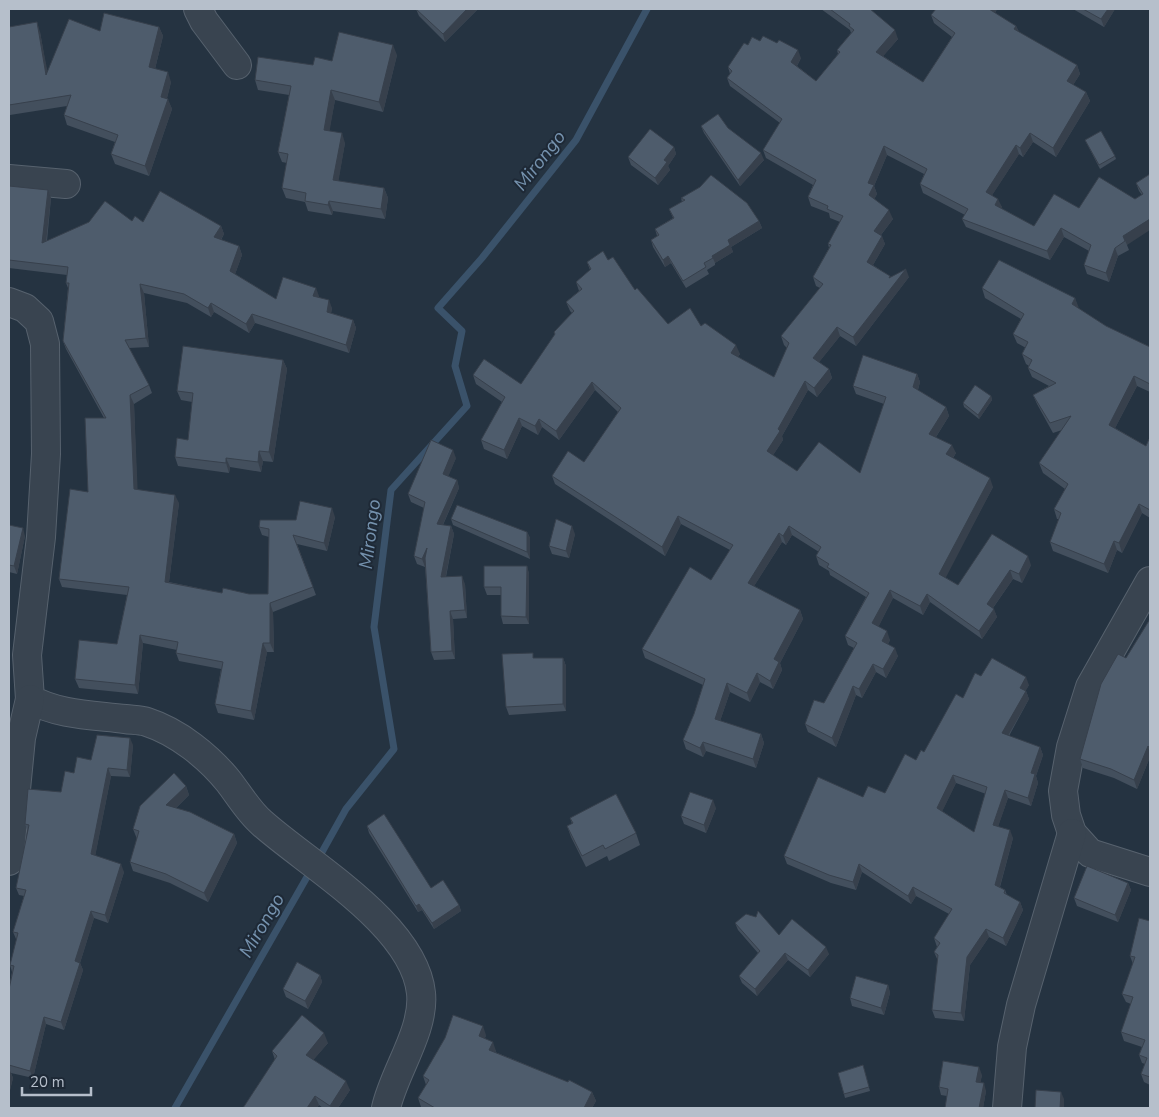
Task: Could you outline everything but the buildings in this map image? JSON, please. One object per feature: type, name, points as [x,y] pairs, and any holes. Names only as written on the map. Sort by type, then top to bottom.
[{"type":"street","points":[[198,9],[204,21],[237,65]]},
{"type":"street","points":[[9,179],[66,184]]},
{"type":"street","points":[[9,302],[25,308],[40,321],[45,344],[46,454],[41,538],[27,655],[30,699],[21,738],[9,861]]},
{"type":"street","points":[[1150,581],[1090,687],[1076,732],[1063,791],[1066,815],[1072,833],[1090,853],[1150,872]]},
{"type":"street","points":[[30,699],[44,707],[59,711],[147,722],[187,742],[226,780],[260,822],[332,876],[366,906],[395,938],[416,971],[422,994],[418,1023],[386,1108]]},
{"type":"street","points":[[1007,1108],[1012,1048],[1021,1005],[1072,833]]},
{"type":"waterway","name":"Mirongo","points":[[317,861],[346,809],[394,749],[374,627],[391,490],[467,406],[455,366],[462,331],[438,308],[482,258],[576,140],[647,9]]},
{"type":"waterway","name":"Mirongo","points":[[175,1108],[311,870]]}]
